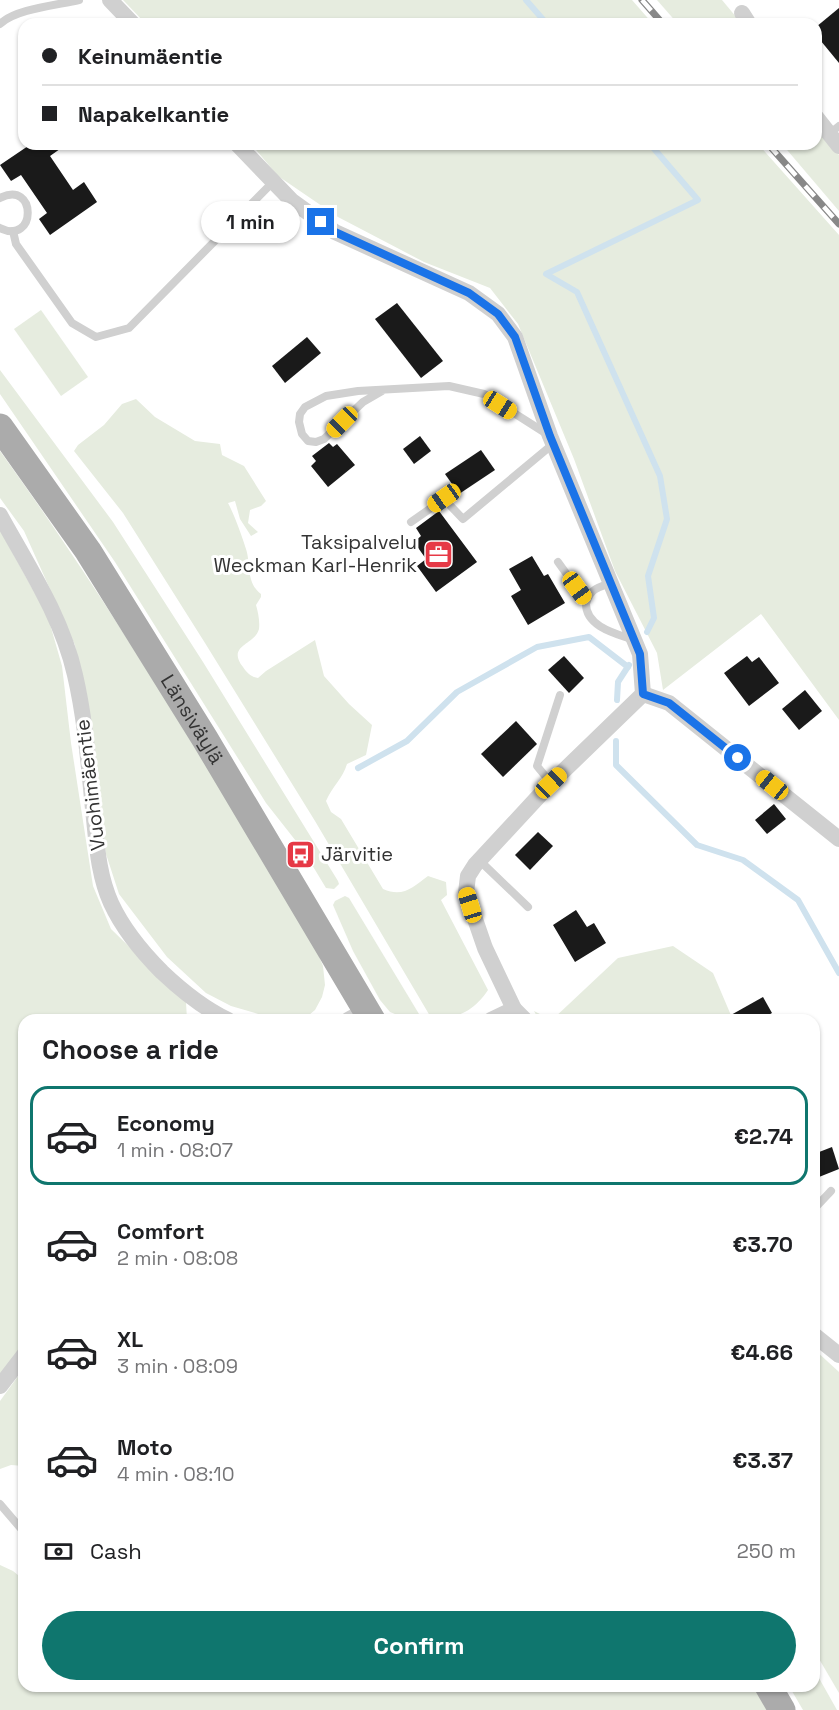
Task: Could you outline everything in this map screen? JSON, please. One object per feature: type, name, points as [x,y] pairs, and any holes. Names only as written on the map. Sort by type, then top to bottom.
[{"type":"main road","name":"Länsiväylä","points":[[0,427],[88,551],[205,739],[360,1014]]},
{"type":"main road","points":[[772,1692],[782,1710]]},
{"type":"street","points":[[110,0],[127,18]]},
{"type":"street","points":[[822,122],[836,135]]},
{"type":"street","points":[[242,150],[292,201],[335,232],[469,293],[498,314],[515,337],[551,440],[640,654],[643,694]]},
{"type":"street","name":"Vuohimäentie","points":[[0,515],[54,614],[66,643],[75,675],[84,724],[100,871],[111,902],[125,930],[153,963],[204,1014]]},
{"type":"street","points":[[519,1014],[485,948],[466,893],[468,876],[479,860],[551,783],[643,694]]},
{"type":"street","points":[[643,694],[669,703],[839,839]]},
{"type":"street","points":[[820,1340],[839,1355]]},
{"type":"street","points":[[0,1386],[18,1362]]},
{"type":"lane","points":[[0,24],[18,14],[79,0]]},
{"type":"lane","points":[[13,231],[16,244],[72,322],[96,337],[129,328],[272,183]]},
{"type":"lane","points":[[0,198],[13,194],[27,204],[29,209],[27,221],[19,229],[13,231],[0,228]]},
{"type":"lane","points":[[382,391],[363,402],[324,439],[316,442],[308,441],[302,434],[298,423],[300,414],[305,407],[326,396],[358,391],[449,386],[484,394],[551,440],[463,519],[444,498],[411,522]]},
{"type":"lane","points":[[558,562],[586,601],[587,611],[592,619],[604,629],[634,640]]},
{"type":"lane","points":[[586,601],[593,591],[611,583]]},
{"type":"lane","points":[[551,783],[537,766],[560,695]]},
{"type":"lane","points":[[479,860],[528,907]]},
{"type":"lane","points":[[820,1203],[831,1191]]},
{"type":"lane","points":[[0,1504],[18,1525]]},
{"type":"shaded area","points":[[123,0],[632,0],[648,18],[140,18]]},
{"type":"shaded area","points":[[657,0],[722,0],[737,18],[673,18]]},
{"type":"shaded area","points":[[822,132],[839,155],[839,211],[787,150],[822,150]]},
{"type":"shaded area","points":[[256,150],[763,150],[839,235],[839,720],[761,614],[663,690],[657,653],[615,571],[574,459],[518,324],[490,288],[424,262],[338,217],[278,176]]},
{"type":"shaded area","points":[[41,310],[88,377],[61,396],[14,329]]},
{"type":"shaded area","points":[[0,370],[113,522],[203,662],[338,881],[339,884],[334,889],[326,888],[303,850],[266,803],[115,562],[0,394]]},
{"type":"shaded area","points":[[136,399],[155,417],[195,441],[220,444],[222,455],[244,466],[266,501],[261,506],[250,510],[248,523],[258,532],[251,536],[240,519],[235,501],[228,503],[246,549],[251,579],[256,590],[261,594],[256,605],[259,629],[240,650],[239,660],[248,673],[258,678],[315,640],[324,676],[372,725],[366,755],[347,764],[326,801],[331,812],[341,819],[383,889],[402,892],[428,876],[446,882],[447,895],[441,900],[488,990],[477,1004],[463,1013],[429,1014],[315,821],[205,643],[123,513],[74,451],[78,445],[104,425],[122,404]]},
{"type":"shaded area","points":[[0,451],[123,632],[313,942],[323,966],[325,985],[322,997],[310,1014],[258,1014],[231,1006],[206,993],[167,957],[119,894],[106,854],[75,645],[24,531],[0,498]]},
{"type":"shaded area","points":[[0,530],[48,617],[62,666],[71,743],[93,886],[111,929],[186,1002],[187,1014],[18,1014],[18,1352],[0,1375]]},
{"type":"shaded area","points":[[345,896],[349,898],[419,1014],[395,1014],[390,1012],[380,1000],[353,951],[333,905],[335,901]]},
{"type":"shaded area","points":[[673,946],[713,973],[730,1014],[558,1014],[618,958]]},
{"type":"shaded area","points":[[820,1355],[839,1372],[839,1693],[820,1661]]},
{"type":"shaded area","points":[[18,1376],[18,1466],[11,1465],[0,1469],[0,1401]]},
{"type":"shaded area","points":[[0,1565],[18,1575],[18,1692],[758,1692],[769,1710],[0,1710]]},
{"type":"shaded area","points":[[820,1680],[837,1710],[803,1710],[792,1692],[820,1692]]},
{"type":"building","points":[[839,8],[839,63],[822,42],[822,22]]},
{"type":"building","points":[[22,150],[58,150],[50,156],[73,190],[84,182],[97,202],[50,235],[39,219],[47,213],[21,175],[11,181],[0,165]]},
{"type":"building","points":[[397,303],[443,361],[421,378],[375,319]]},
{"type":"building","points":[[307,337],[321,353],[285,383],[272,366]]},
{"type":"building","points":[[420,436],[431,451],[414,464],[403,449]]},
{"type":"building","points":[[329,443],[333,447],[337,444],[355,465],[328,487],[311,466],[316,461],[312,456]]},
{"type":"building","points":[[481,450],[495,470],[459,494],[445,474]]},
{"type":"building","points":[[439,511],[477,562],[436,592],[417,566],[426,559],[414,542],[421,536],[416,528]]},
{"type":"building","points":[[532,556],[544,576],[548,574],[565,603],[528,625],[511,596],[521,590],[509,569]]},
{"type":"building","points":[[564,656],[584,678],[569,693],[548,670]]},
{"type":"building","points":[[747,656],[752,662],[759,657],[779,683],[749,706],[724,673]]},
{"type":"building","points":[[805,690],[822,711],[799,730],[782,709]]},
{"type":"building","points":[[516,721],[537,744],[503,777],[481,754]]},
{"type":"building","points":[[774,804],[786,819],[767,834],[755,820]]},
{"type":"building","points":[[538,832],[553,846],[530,870],[515,855]]},
{"type":"building","points":[[576,910],[587,927],[594,923],[606,943],[575,962],[553,925]]},
{"type":"building","points":[[763,997],[772,1013],[770,1014],[733,1014]]},
{"type":"building","points":[[832,1147],[839,1169],[820,1177],[820,1152]]},
{"type":"waterway","points":[[526,0],[542,18]]},
{"type":"waterway","points":[[647,632],[654,618],[648,576],[667,519],[660,476],[577,292],[546,274],[698,200],[655,150]]},
{"type":"waterway","points":[[358,768],[407,741],[457,692],[537,647],[589,637],[628,667]]},
{"type":"waterway","points":[[617,700],[618,682],[629,665]]},
{"type":"waterway","points":[[616,741],[616,765],[697,845],[743,860],[798,900],[839,973]]},
{"type":"railway","points":[[642,0],[658,18]]},
{"type":"railway","points":[[773,150],[839,224]]},
{"type":"place","name":"Taksipalvelu Weckman Karl-Henrik","points":[[438,554]]},
{"type":"place","name":"Järvitie","points":[[300,854]]},
{"type":"route","points":[[321,222],[335,232],[469,293],[498,314],[515,337],[550,436],[640,654],[643,694],[669,703],[738,758]]}]
